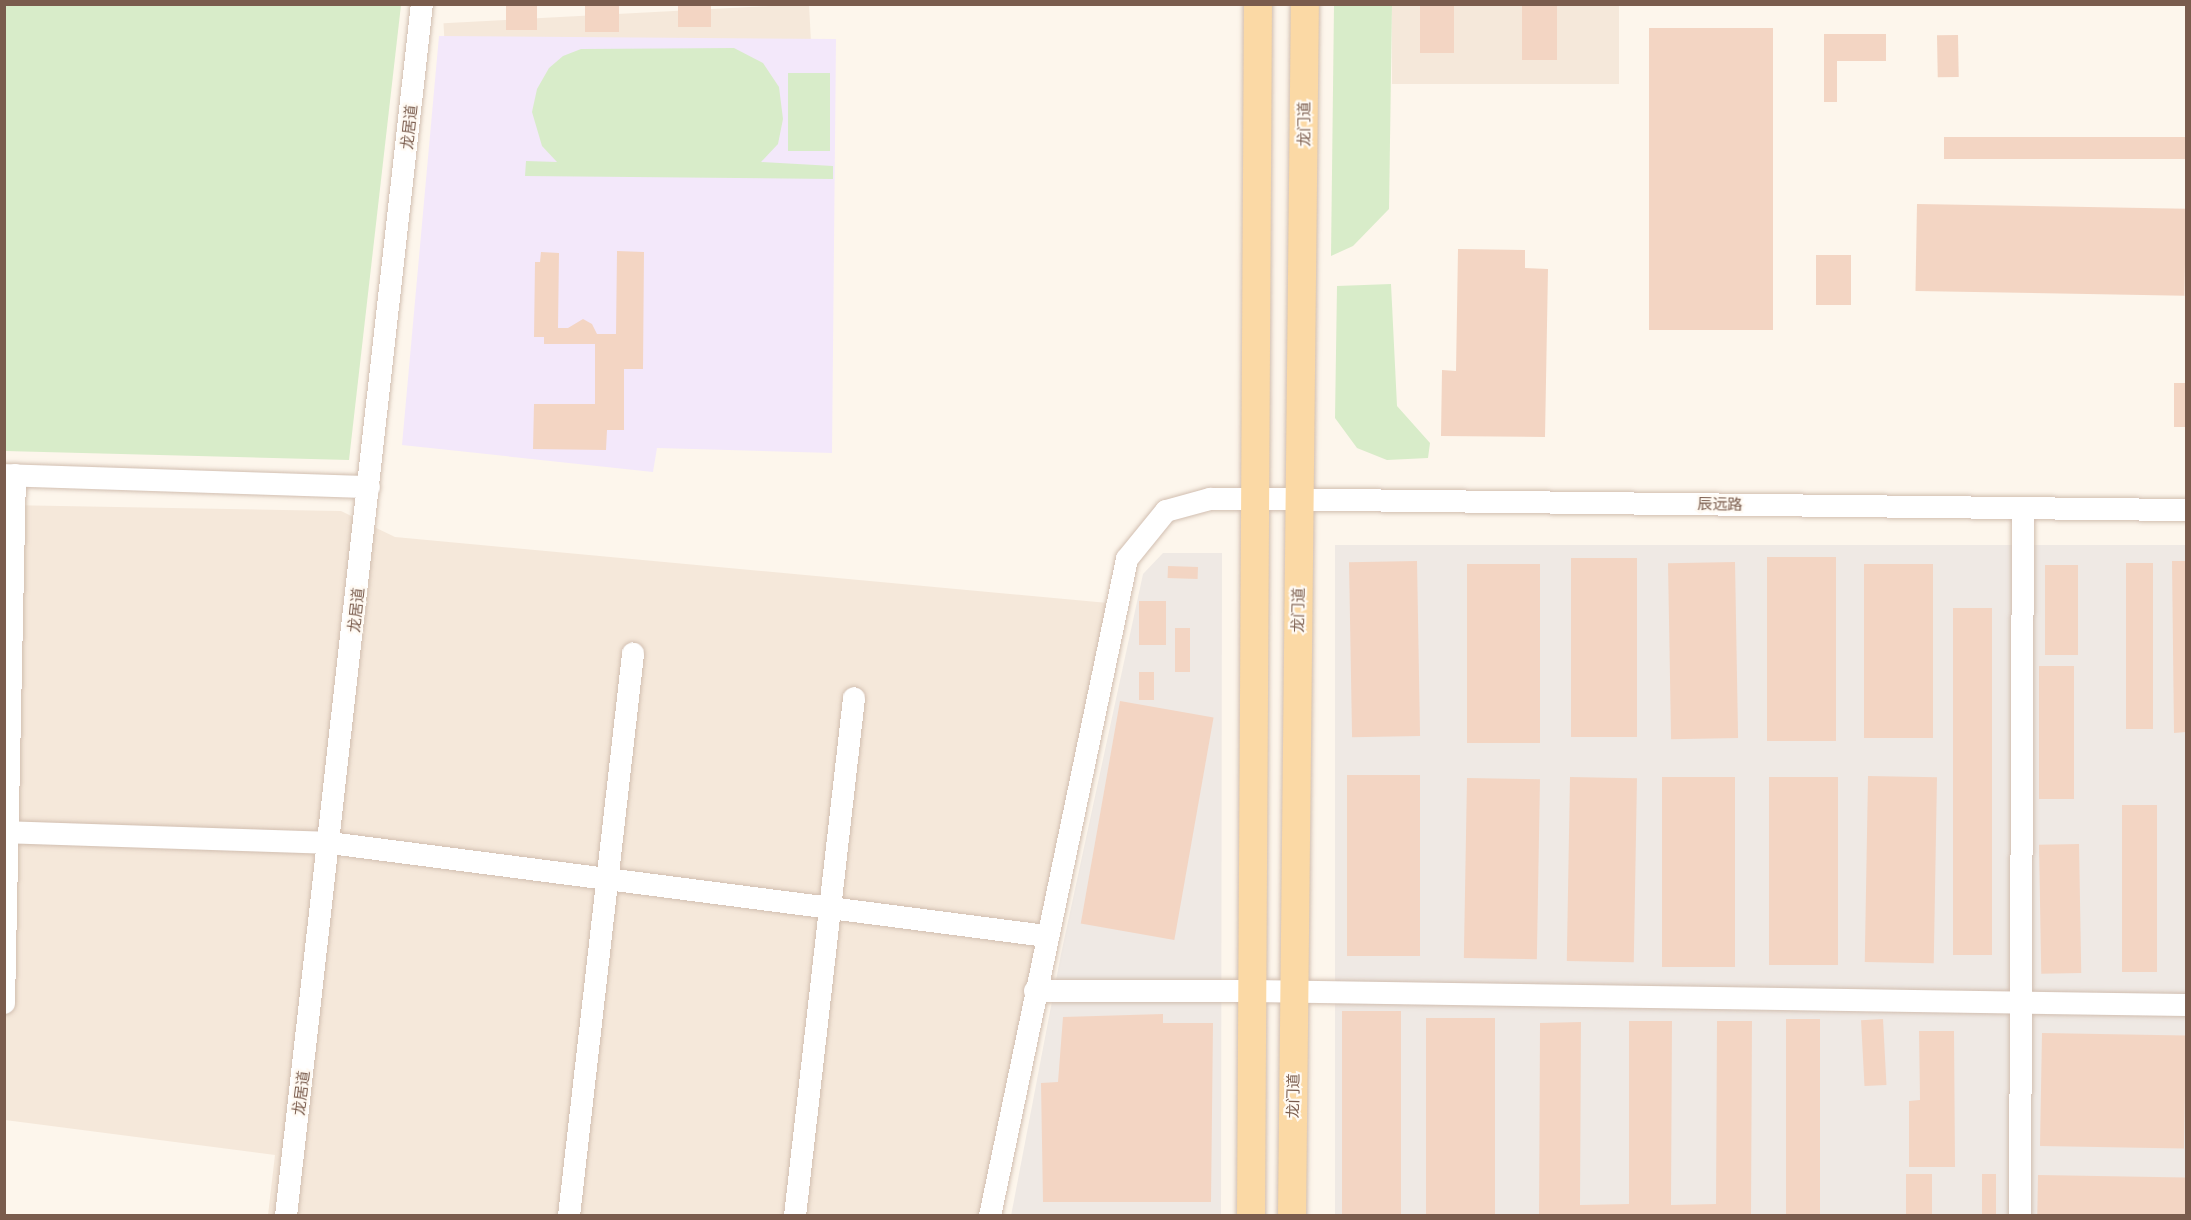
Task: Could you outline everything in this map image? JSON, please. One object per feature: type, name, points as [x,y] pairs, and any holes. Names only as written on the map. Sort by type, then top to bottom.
[{"type":"main road","points":[[1251,1215],[1258,4]]},
{"type":"main road","name":"龙门道","points":[[1292,1215],[1305,4]]},
{"type":"street","name":"龙居道","points":[[286,1215],[330,843],[422,4]]},
{"type":"street","points":[[4,1002],[10,475],[369,487]]},
{"type":"street","name":"辰远路","points":[[990,1215],[1046,936],[1127,559],[1166,511],[1210,499],[2187,510]]},
{"type":"street","points":[[2020,1215],[2024,1003],[2023,508]]},
{"type":"street","points":[[569,1215],[633,654]]},
{"type":"street","points":[[795,1215],[854,698]]},
{"type":"street","points":[[5,832],[330,843],[1046,936]]},
{"type":"street","points":[[1035,991],[1252,991],[2187,1005]]},
{"type":"shaded area","points":[[809,4],[811,39],[445,58],[444,23]]},
{"type":"shaded area","points":[[1392,5],[1619,5],[1619,84],[1392,84]]},
{"type":"shaded area","points":[[439,36],[836,39],[832,453],[657,448],[653,472],[402,445]]},
{"type":"shaded area","points":[[5,505],[341,511],[395,537],[1108,603],[982,1215],[268,1215],[275,1155],[5,1120]]},
{"type":"shaded area","points":[[1335,545],[2186,545],[2186,1216],[1335,1216]]},
{"type":"shaded area","points":[[1163,553],[1222,553],[1221,1215],[1011,1216],[1061,954],[1143,574]]},
{"type":"green space","points":[[5,4],[401,5],[349,460],[5,451]]},
{"type":"green space","points":[[1334,5],[1392,5],[1389,209],[1353,246],[1331,256]]},
{"type":"green space","points":[[734,48],[763,63],[779,87],[783,119],[778,144],[761,162],[833,166],[833,179],[525,176],[526,161],[557,162],[542,146],[532,112],[537,89],[549,68],[563,56],[581,49]]},
{"type":"green space","points":[[788,73],[830,73],[830,151],[788,151]]},
{"type":"green space","points":[[1391,284],[1397,406],[1430,443],[1428,458],[1387,460],[1357,448],[1335,418],[1337,286]]},
{"type":"building","points":[[506,4],[537,4],[537,30],[506,30]]},
{"type":"building","points":[[585,4],[619,4],[619,32],[585,32]]},
{"type":"building","points":[[678,4],[711,4],[711,27],[678,27]]},
{"type":"building","points":[[1420,4],[1454,4],[1454,53],[1420,53]]},
{"type":"building","points":[[1522,4],[1557,4],[1557,60],[1522,60]]},
{"type":"building","points":[[1649,28],[1773,28],[1773,330],[1649,330]]},
{"type":"building","points":[[1824,34],[1886,34],[1886,61],[1837,61],[1837,102],[1824,102]]},
{"type":"building","points":[[1937,35],[1958,35],[1959,77],[1938,77]]},
{"type":"building","points":[[1944,137],[2186,137],[2186,159],[1944,159]]},
{"type":"building","points":[[1917,204],[2186,209],[2184,296],[1915,291]]},
{"type":"building","points":[[1458,249],[1525,250],[1525,268],[1548,269],[1545,437],[1441,436],[1442,370],[1456,371]]},
{"type":"building","points":[[617,251],[644,252],[643,369],[624,369],[624,430],[607,430],[606,450],[533,449],[534,404],[595,404],[595,344],[544,344],[544,337],[534,337],[535,262],[540,262],[541,252],[559,253],[558,328],[568,328],[583,319],[592,324],[597,334],[616,334]]},
{"type":"building","points":[[1816,255],[1851,255],[1851,305],[1816,305]]},
{"type":"building","points":[[2174,383],[2186,383],[2186,427],[2174,427]]},
{"type":"building","points":[[1767,557],[1836,557],[1836,741],[1767,741]]},
{"type":"building","points":[[1571,558],[1637,558],[1637,737],[1571,737]]},
{"type":"building","points":[[1417,561],[1420,736],[1352,737],[1349,562]]},
{"type":"building","points":[[2172,561],[2186,561],[2186,732],[2174,733]]},
{"type":"building","points":[[1735,562],[1738,738],[1671,739],[1668,563]]},
{"type":"building","points":[[2126,563],[2153,563],[2153,729],[2126,729]]},
{"type":"building","points":[[1467,564],[1540,564],[1540,743],[1467,743]]},
{"type":"building","points":[[1864,564],[1933,564],[1933,738],[1864,738]]},
{"type":"building","points":[[2045,565],[2078,565],[2078,655],[2045,655]]},
{"type":"building","points":[[1168,566],[1198,567],[1198,579],[1168,578]]},
{"type":"building","points":[[1139,601],[1166,601],[1166,645],[1139,645]]},
{"type":"building","points":[[1953,608],[1992,608],[1992,955],[1953,955]]},
{"type":"building","points":[[1175,628],[1190,628],[1190,672],[1175,672]]},
{"type":"building","points":[[2039,666],[2074,666],[2074,799],[2039,799]]},
{"type":"building","points":[[1139,672],[1154,672],[1154,700],[1139,700]]},
{"type":"building","points":[[1120,701],[1214,717],[1174,940],[1081,924]]},
{"type":"building","points":[[1347,775],[1420,775],[1420,956],[1347,956]]},
{"type":"building","points":[[1868,776],[1937,777],[1934,963],[1865,962]]},
{"type":"building","points":[[1570,777],[1637,778],[1634,962],[1567,961]]},
{"type":"building","points":[[1662,777],[1735,777],[1735,967],[1662,967]]},
{"type":"building","points":[[1769,777],[1838,777],[1838,965],[1769,965]]},
{"type":"building","points":[[1467,778],[1540,779],[1537,959],[1464,958]]},
{"type":"building","points":[[2122,805],[2157,805],[2157,972],[2122,972]]},
{"type":"building","points":[[2079,844],[2081,973],[2041,974],[2039,845]]},
{"type":"building","points":[[1342,1011],[1401,1011],[1401,1216],[1342,1216]]},
{"type":"building","points":[[1163,1014],[1163,1023],[1213,1023],[1211,1202],[1043,1202],[1041,1083],[1058,1082],[1063,1017]]},
{"type":"building","points":[[1426,1018],[1495,1018],[1495,1216],[1426,1216]]},
{"type":"building","points":[[1786,1019],[1820,1019],[1820,1216],[1786,1216]]},
{"type":"building","points":[[1883,1019],[1886,1085],[1864,1086],[1861,1020]]},
{"type":"building","points":[[1629,1021],[1672,1021],[1671,1205],[1716,1204],[1717,1021],[1752,1021],[1751,1216],[1539,1216],[1540,1023],[1581,1022],[1580,1205],[1629,1204]]},
{"type":"building","points":[[1919,1031],[1954,1031],[1955,1167],[1909,1167],[1909,1101],[1920,1100]]},
{"type":"building","points":[[2042,1033],[2186,1036],[2184,1148],[2040,1146]]},
{"type":"building","points":[[1906,1174],[1932,1174],[1932,1216],[1906,1216]]},
{"type":"building","points":[[1982,1174],[1996,1174],[1996,1216],[1982,1216]]},
{"type":"building","points":[[2038,1175],[2186,1178],[2185,1216],[2037,1216]]}]
